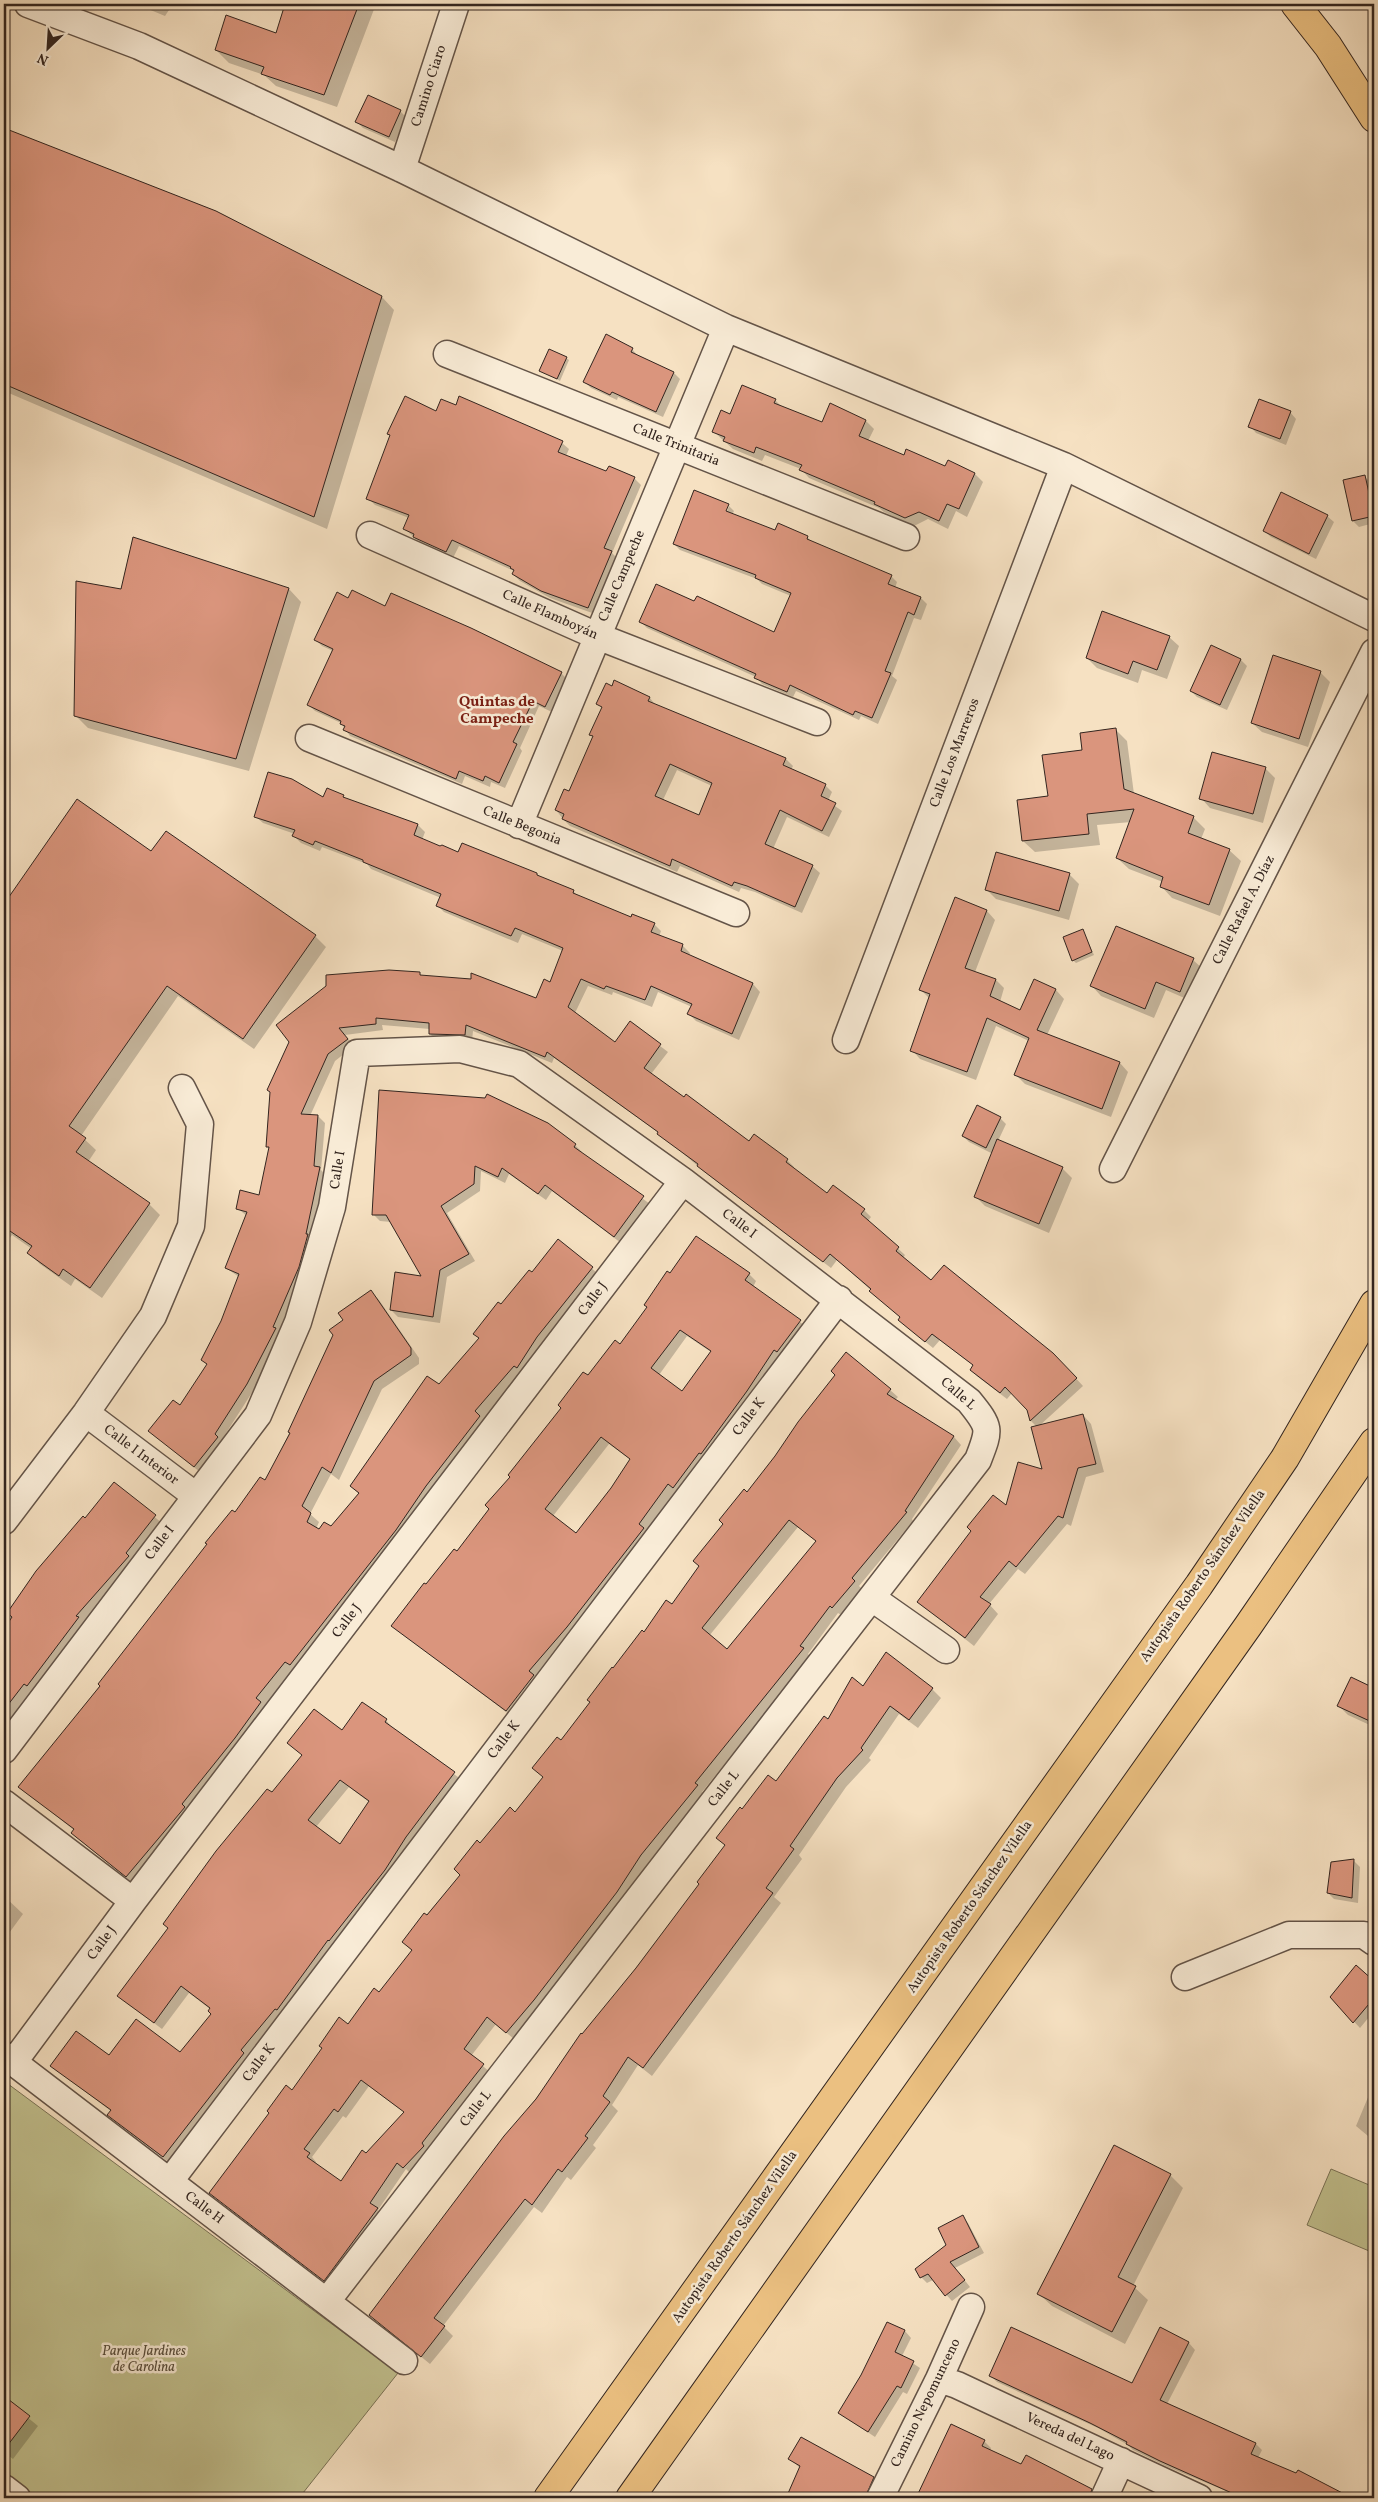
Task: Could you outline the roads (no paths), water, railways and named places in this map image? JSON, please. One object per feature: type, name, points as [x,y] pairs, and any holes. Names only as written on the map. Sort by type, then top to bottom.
[{"type":"highway","points":[[1294,4],[1328,46],[1374,118]]},
{"type":"highway","name":"Autopista Roberto Sánchez Vilella","points":[[548,2498],[1199,1585],[1285,1458],[1374,1304]]},
{"type":"highway","points":[[630,2498],[1242,1634],[1374,1442]]},
{"type":"street","points":[[28,4],[139,46],[402,169],[726,328],[1064,466],[1374,618]]},
{"type":"street","name":"Camino Ciaro","points":[[402,169],[456,4]]},
{"type":"street","name":"Calle Campeche","points":[[519,825],[726,328]]},
{"type":"street","name":"Calle Trinitaria","points":[[446,354],[906,537]]},
{"type":"street","name":"Calle Los Marreros","points":[[846,1040],[1064,466]]},
{"type":"street","name":"Calle Flamboyán","points":[[370,535],[597,636],[817,722]]},
{"type":"street","name":"Calle Rafael A. Díaz","points":[[1113,1168],[1374,652]]},
{"type":"street","name":"Calle Begonia","points":[[309,738],[736,913]]},
{"type":"street","name":"Calle I","points":[[4,1750],[258,1415],[298,1322],[332,1207],[356,1053],[460,1049],[519,1064],[683,1181],[839,1299]]},
{"type":"street","points":[[4,1521],[86,1413],[153,1316],[192,1226],[200,1124],[182,1088]]},
{"type":"street","name":"Calle J","points":[[9,2059],[133,1901],[683,1181]]},
{"type":"street","name":"Calle L","points":[[327,2301],[978,1460],[988,1433],[984,1418],[969,1401],[839,1299]]},
{"type":"street","name":"Calle K","points":[[170,2181],[839,1299]]},
{"type":"street","name":"Calle I Interior","points":[[86,1413],[196,1496]]},
{"type":"street","points":[[872,1598],[946,1650]]},
{"type":"street","points":[[4,1804],[133,1901]]},
{"type":"street","points":[[1185,1978],[1289,1935],[1364,1935],[1374,1942]]},
{"type":"street","name":"Calle H","points":[[9,2059],[404,2361]]},
{"type":"street","name":"Camino Nepomunceno","points":[[880,2498],[939,2379],[971,2307]]},
{"type":"street","name":"Vereda del Lago","points":[[939,2379],[957,2385],[1199,2498]]},
{"type":"street","points":[[1104,2498],[1121,2461]]},
{"type":"street","points":[[4,2488],[17,2498]]},
{"type":"district","name":"Quintas de Campeche","points":[[497,710]]},
{"type":"park label","name":"Parque Jardines de Carolina","points":[[144,2360]]}]
